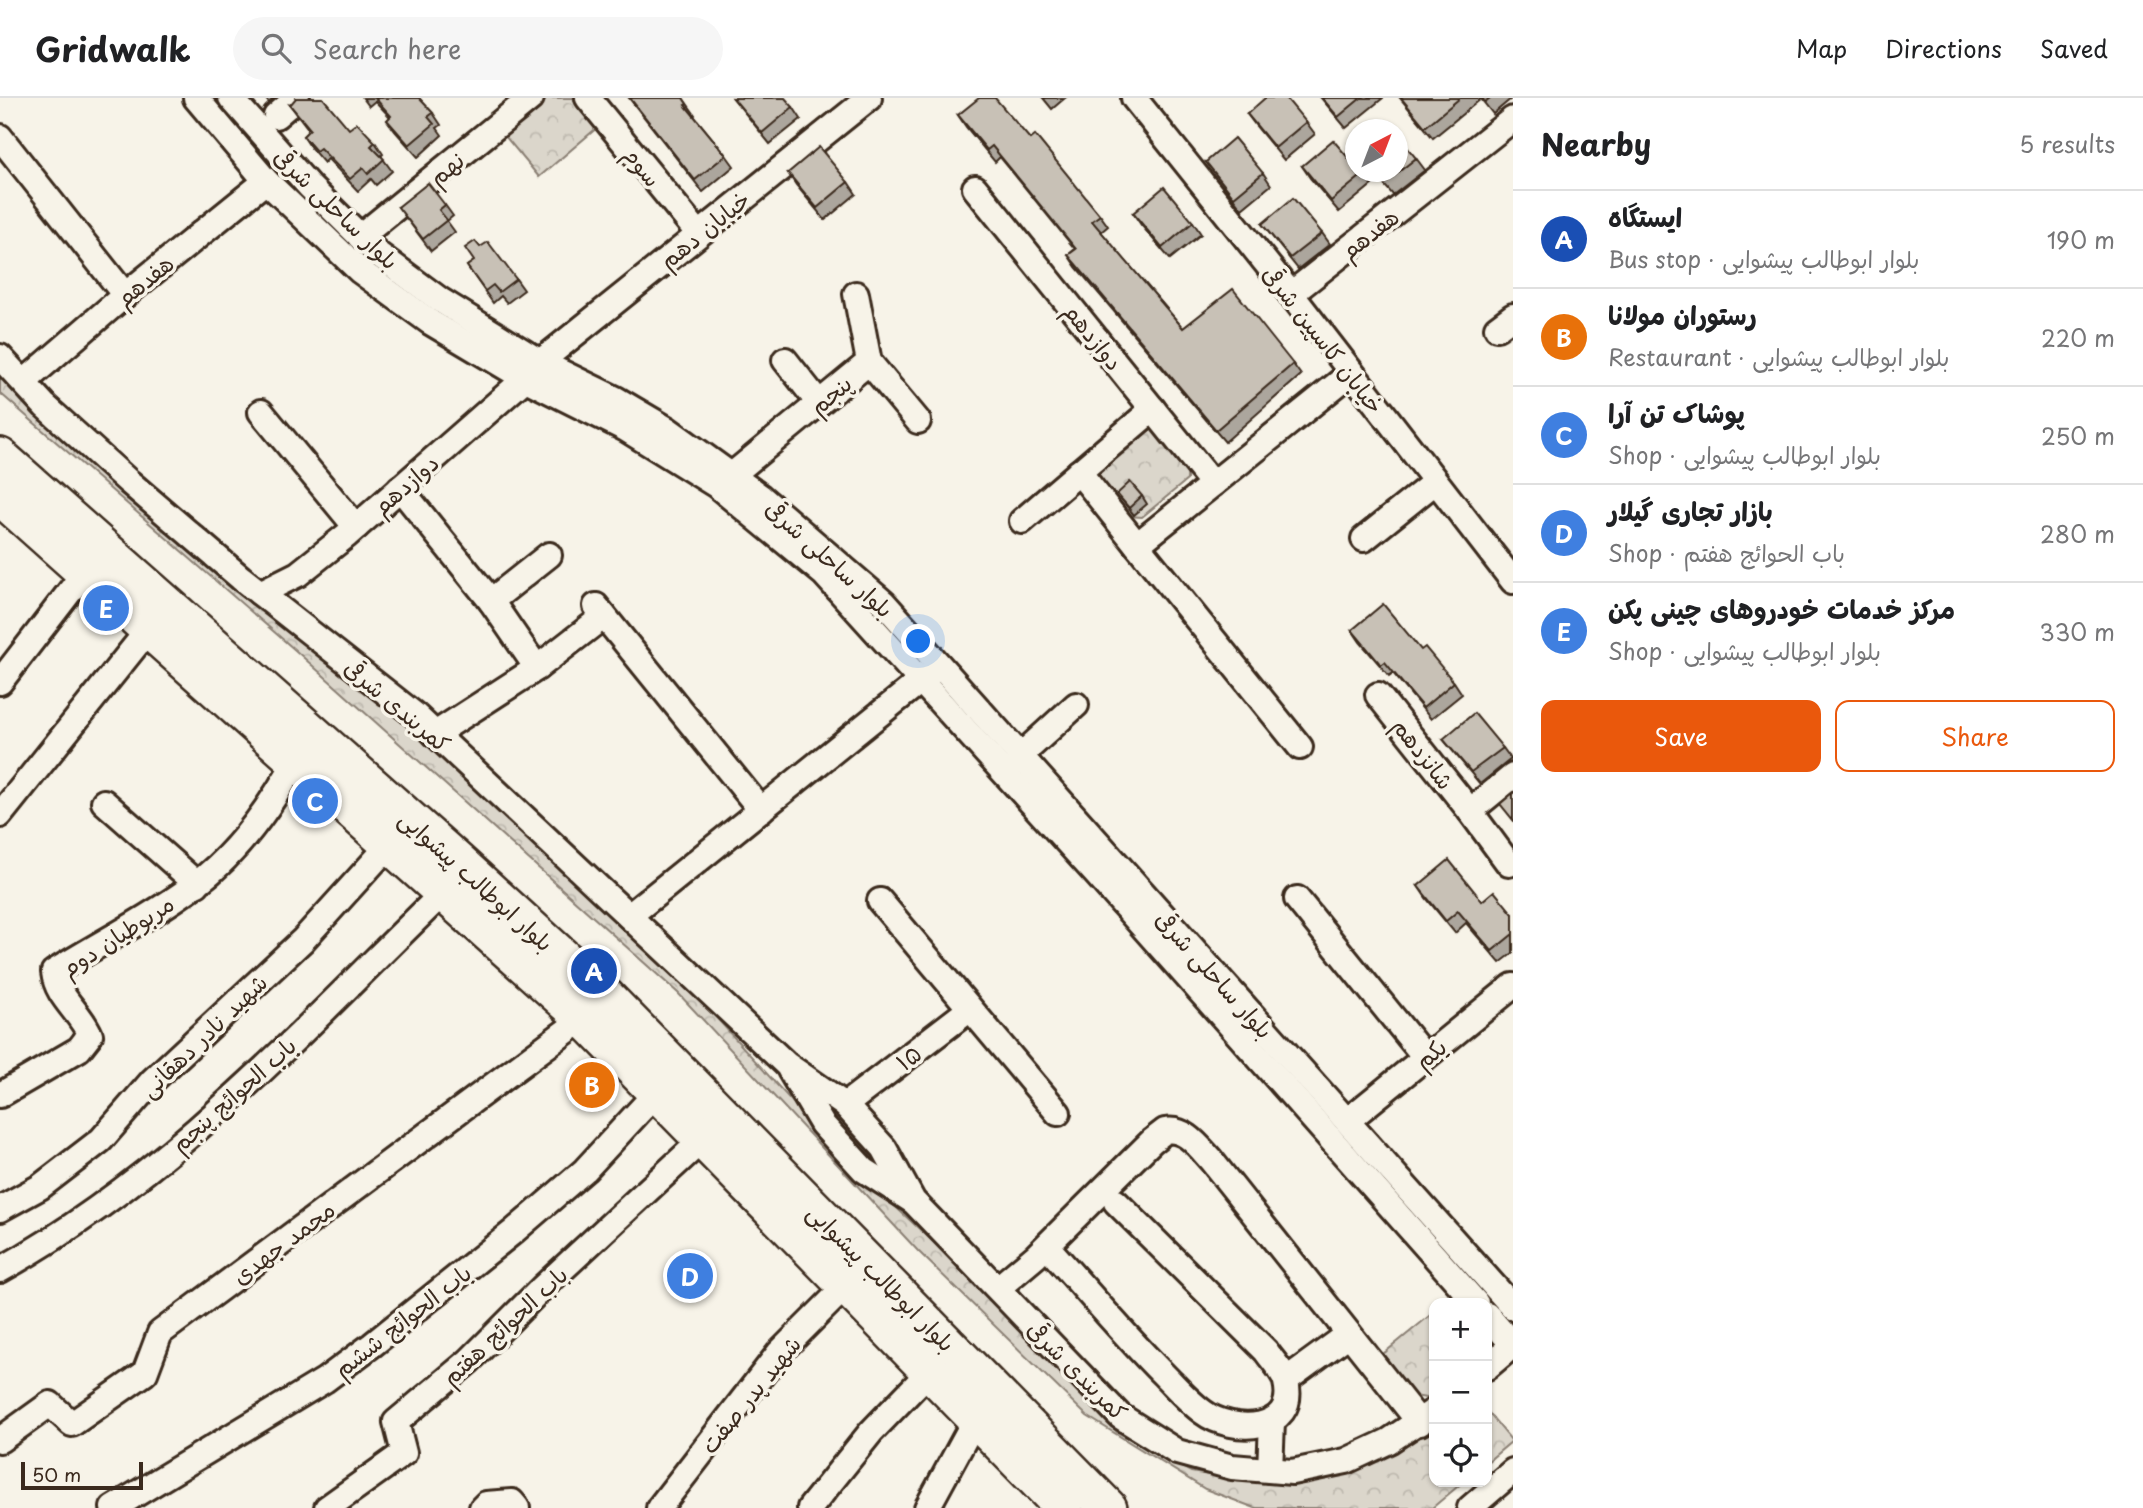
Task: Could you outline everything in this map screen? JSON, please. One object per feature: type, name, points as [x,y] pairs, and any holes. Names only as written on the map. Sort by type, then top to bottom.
[{"type":"highway","name":"بلوار ابوطالب پیشوایی","points":[[0,457],[458,862],[605,996],[1108,1508]]},
{"type":"highway","name":"بلوار ابوطالب پیشوایی","points":[[0,496],[584,1018],[658,1090],[1064,1508]]},
{"type":"street","name":"بلوار ساحلی شرقی","points":[[196,98],[266,181],[360,271],[430,322],[533,370],[626,405],[732,475],[883,602],[931,672],[1472,1298]]},
{"type":"street","name":"بلوار ساحلی شرقی","points":[[231,98],[378,254],[533,370],[716,485],[824,574],[931,672],[1019,757],[1513,1307]]},
{"type":"street","points":[[249,119],[276,116],[296,98]]},
{"type":"street","name":"نهم","points":[[360,237],[531,98]]},
{"type":"street","name":"سوم","points":[[588,98],[698,233]]},
{"type":"street","name":"خیابان دهم","points":[[533,370],[698,233],[869,98]]},
{"type":"street","name":"خیابان کاسپین شرقی","points":[[1134,98],[1291,294],[1513,581]]},
{"type":"street","points":[[274,146],[276,116]]},
{"type":"street","name":"هفدهم","points":[[1291,294],[1513,119]]},
{"type":"street","points":[[0,137],[125,295]]},
{"type":"street","name":"هفدهم","points":[[24,382],[125,295],[266,181]]},
{"type":"street","name":"دوازدهم","points":[[975,188],[1213,484]]},
{"type":"street","points":[[856,294],[869,362]]},
{"type":"street","name":"کمربندی شرقی","points":[[0,356],[46,406],[129,482],[260,593],[435,734],[786,1064],[845,1105],[884,1148],[914,1201]]},
{"type":"street","points":[[785,360],[819,403]]},
{"type":"street","name":"پنجم","points":[[732,475],[869,362],[918,421]]},
{"type":"street","name":"دوازدهم","points":[[260,593],[298,574],[356,527],[533,370]]},
{"type":"street","points":[[1137,545],[1351,373]]},
{"type":"street","points":[[1022,521],[1153,410]]},
{"type":"street","points":[[261,412],[356,527]]},
{"type":"street","points":[[1080,472],[1300,747]]},
{"type":"street","points":[[1364,539],[1435,482]]},
{"type":"street","points":[[400,488],[491,601],[537,668]]},
{"type":"street","points":[[491,601],[550,555]]},
{"type":"street","points":[[0,682],[85,572]]},
{"type":"street","points":[[435,734],[537,668],[600,611],[761,810]]},
{"type":"street","points":[[4,805],[149,629]]},
{"type":"street","points":[[629,916],[931,672]]},
{"type":"street","name":"شانزدهم","points":[[1378,695],[1510,864]]},
{"type":"street","points":[[1019,757],[1076,705]]},
{"type":"street","name":"مربوطیان دوم","points":[[0,1095],[79,1049],[90,1035],[85,1023],[55,987],[54,972],[197,884],[246,835],[281,788],[297,759]]},
{"type":"street","name":"شانزدهم","points":[[1470,811],[1513,776]]},
{"type":"street","points":[[104,802],[197,884]]},
{"type":"street","name":"شهید نادر دهقانی","points":[[0,1209],[40,1187],[101,1140],[152,1081],[303,940],[391,843]]},
{"type":"street","name":"باب الحوائج پنجم","points":[[0,1270],[58,1238],[159,1161],[258,1077],[445,891]]},
{"type":"street","points":[[1297,900],[1425,1057]]},
{"type":"street","points":[[880,901],[1058,1113]]},
{"type":"street","name":"یکم","points":[[1347,1121],[1513,986]]},
{"type":"street","name":"۱۵","points":[[845,1105],[970,1009]]},
{"type":"street","name":"محمد جهدی","points":[[0,1440],[50,1404],[72,1424],[145,1373],[160,1333],[584,1018]]},
{"type":"street","name":"کمربندی شرقی","points":[[786,1064],[822,1124],[864,1170],[914,1201],[1120,1416],[1177,1451],[1232,1467],[1292,1472],[1346,1461],[1427,1417]]},
{"type":"street","name":"باب الحوائج ششم","points":[[113,1508],[325,1380],[372,1345],[513,1232],[585,1170],[658,1090]]},
{"type":"street","points":[[998,1288],[1036,1256],[1152,1141],[1170,1129],[1187,1137],[1203,1151],[1349,1334],[1427,1417]]},
{"type":"street","name":"باب الحوائج هفتم","points":[[327,1508],[404,1453],[396,1422],[469,1361],[542,1287],[703,1139]]},
{"type":"street","points":[[1052,1252],[1149,1360],[1204,1413],[1225,1423],[1250,1427],[1272,1422],[1283,1412],[1288,1399],[1286,1380],[1266,1351],[1116,1202]]},
{"type":"street","name":"شهید پدر صفت","points":[[659,1508],[779,1353],[846,1286]]},
{"type":"street","points":[[1492,1321],[1513,1345],[1492,1363]]},
{"type":"street","points":[[1286,1380],[1349,1334]]},
{"type":"street","points":[[810,1508],[871,1432],[930,1371]]},
{"type":"street","points":[[927,1508],[976,1418]]},
{"type":"street","points":[[1270,1470],[1272,1422]]},
{"type":"street","points":[[1470,1508],[1513,1471]]},
{"type":"street","points":[[482,1508],[486,1504],[512,1502],[517,1508]]},
{"type":"green space","points":[[538,98],[576,98],[599,126],[539,177],[500,130]]},
{"type":"green space","points":[[257,142],[294,183],[289,190],[250,150]]},
{"type":"green space","points":[[0,366],[71,447],[228,582],[406,721],[684,982],[844,1159],[969,1275],[1117,1432],[1191,1472],[1252,1482],[1325,1478],[1378,1461],[1429,1429],[1429,1487],[1457,1487],[1432,1508],[1255,1508],[1205,1489],[1087,1416],[918,1251],[678,993],[295,650],[0,393]]},
{"type":"green space","points":[[1145,430],[1158,430],[1188,465],[1187,480],[1142,517],[1128,516],[1099,481],[1099,467]]},
{"type":"green space","points":[[832,1112],[841,1112],[876,1148],[874,1160],[865,1159],[831,1125]]},
{"type":"green space","points":[[1429,1316],[1429,1399],[1415,1396],[1383,1354]]},
{"type":"green space","points":[[1492,1417],[1512,1441],[1492,1458]]},
{"type":"building","points":[[296,98],[323,98],[349,129],[357,123],[375,142],[371,146],[384,159],[368,174],[363,168],[350,179],[320,148],[316,151],[303,136],[310,129],[290,105]]},
{"type":"building","points":[[375,98],[419,98],[433,113],[428,117],[434,124],[409,145],[387,120],[391,116]]},
{"type":"building","points":[[630,98],[683,98],[687,104],[685,105],[726,155],[695,180]]},
{"type":"building","points":[[733,98],[785,98],[793,107],[762,133]]},
{"type":"building","points":[[979,98],[995,98],[1030,139],[1035,135],[1100,215],[1092,221],[1183,328],[1233,289],[1293,364],[1216,430],[1068,255],[1076,249],[992,146],[987,150],[958,115]]},
{"type":"building","points":[[1265,98],[1286,98],[1306,122],[1275,148],[1247,114]]},
{"type":"building","points":[[1322,98],[1361,98],[1338,117]]},
{"type":"building","points":[[1401,98],[1460,98],[1425,127]]},
{"type":"building","points":[[1234,138],[1263,173],[1234,197],[1206,162]]},
{"type":"building","points":[[1333,140],[1345,154],[1345,182],[1354,182],[1331,201],[1302,166]]},
{"type":"building","points":[[819,147],[848,182],[817,208],[788,173]]},
{"type":"building","points":[[1408,148],[1416,158],[1408,164]]},
{"type":"building","points":[[428,183],[445,205],[439,210],[447,220],[423,239],[398,207]]},
{"type":"building","points":[[1164,187],[1193,222],[1162,248],[1133,213]]},
{"type":"building","points":[[1293,198],[1322,233],[1290,258],[1262,224]]},
{"type":"building","points":[[475,241],[480,247],[488,242],[516,279],[499,292],[493,285],[485,291],[467,266],[474,261],[465,248]]},
{"type":"building","points":[[1130,482],[1142,496],[1129,508],[1117,494]]},
{"type":"building","points":[[1383,604],[1421,650],[1425,647],[1454,682],[1423,708],[1385,662],[1381,665],[1352,630]]},
{"type":"building","points":[[1474,713],[1503,748],[1471,772],[1443,739]]},
{"type":"building","points":[[1513,793],[1513,820],[1500,804]]},
{"type":"building","points":[[1449,860],[1482,901],[1494,891],[1513,914],[1513,934],[1492,951],[1458,911],[1446,921],[1418,886]]},
{"type":"place","name":"مرکز خدمات خودروهای چینی پکن","points":[[106,608]]},
{"type":"place","name":"پوشاک تن آرا","points":[[315,801]]},
{"type":"place","name":"ایستگاه","points":[[594,971]]},
{"type":"place","name":"رستوران مولانا","points":[[592,1085]]},
{"type":"place","name":"بازار تجاری گیلار","points":[[690,1276]]}]
